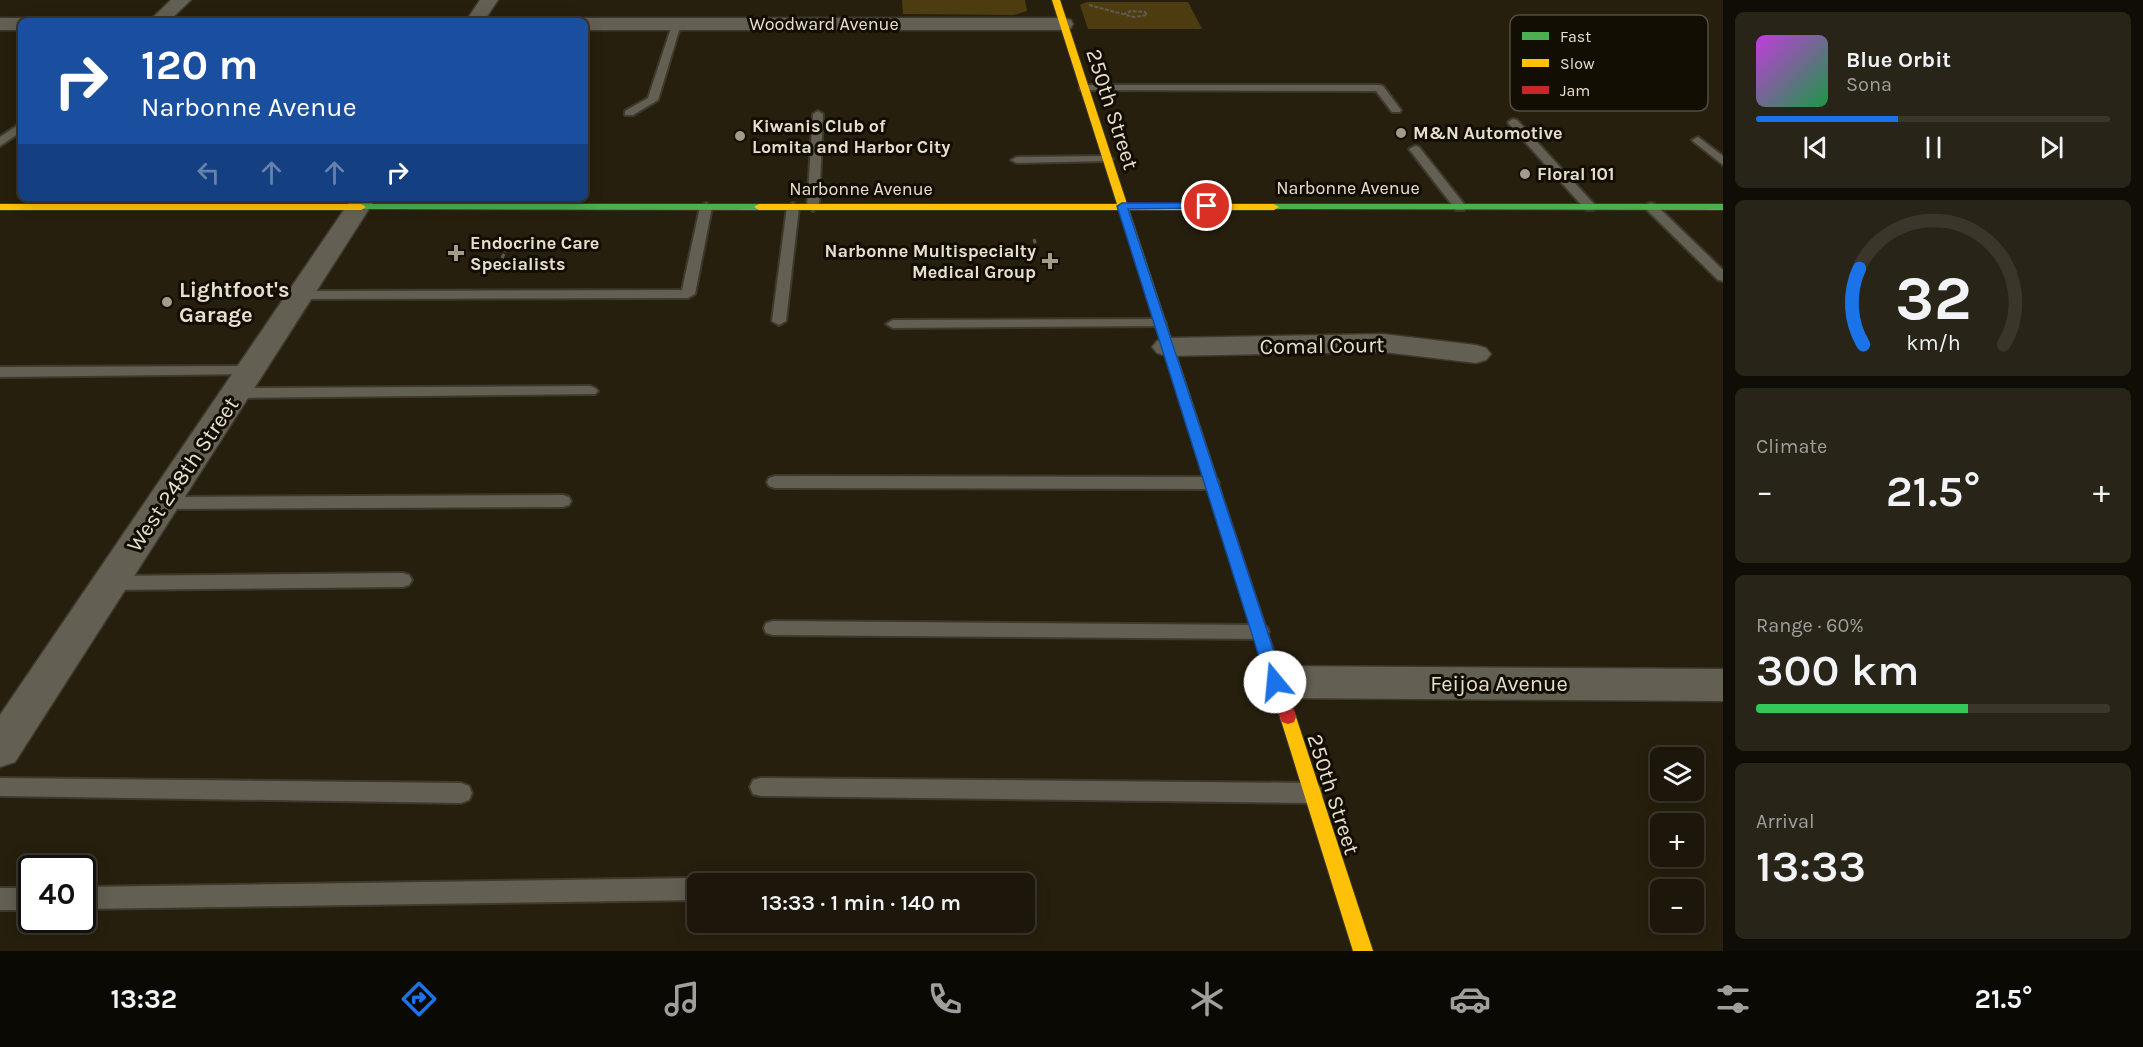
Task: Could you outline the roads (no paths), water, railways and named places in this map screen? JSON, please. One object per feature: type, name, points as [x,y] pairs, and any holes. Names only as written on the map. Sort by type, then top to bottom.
[{"type":"main road","name":"250th Street","points":[[1056,0],[1363,951]]},
{"type":"main road","name":"Narbonne Avenue","points":[[0,207],[361,203],[706,207],[1723,207]]},
{"type":"street","points":[[161,18],[182,0]]},
{"type":"street","points":[[478,18],[489,0]]},
{"type":"street","points":[[0,24],[18,24]]},
{"type":"street","name":"Woodward Avenue","points":[[588,24],[1064,24]]},
{"type":"street","name":"West 248th Street","points":[[0,749],[361,203]]},
{"type":"street","name":"Comal Court","points":[[1163,335],[1383,343],[1476,354]]},
{"type":"street","name":"Feijoa Avenue","points":[[1275,682],[1723,685]]},
{"type":"lane","points":[[629,113],[653,100],[676,24]]},
{"type":"lane","points":[[1084,88],[1379,88],[1396,110]]},
{"type":"lane","points":[[813,207],[818,114]]},
{"type":"lane","points":[[1514,122],[1590,207]]},
{"type":"lane","points":[[0,143],[18,128]]},
{"type":"lane","points":[[1698,140],[1723,162]]},
{"type":"lane","points":[[1415,149],[1460,207]]},
{"type":"lane","points":[[1017,160],[1107,159]]},
{"type":"lane","points":[[301,295],[688,294],[706,207]]},
{"type":"lane","points":[[779,321],[793,207]]},
{"type":"lane","points":[[1651,207],[1723,277]]},
{"type":"lane","points":[[893,324],[1163,335]]},
{"type":"lane","points":[[0,372],[243,382],[591,391]]},
{"type":"lane","points":[[775,482],[1211,483]]},
{"type":"lane","points":[[163,502],[563,501]]},
{"type":"lane","points":[[110,583],[403,580]]},
{"type":"lane","points":[[773,628],[1260,632]]},
{"type":"lane","points":[[0,786],[461,793]]},
{"type":"lane","points":[[761,787],[1312,793]]},
{"type":"lane","points":[[96,898],[687,889]]},
{"type":"lane","points":[[0,899],[18,899]]},
{"type":"place","name":"M&N Automotive","points":[[1401,133]]},
{"type":"place","name":"Kiwanis Club of Lomita and Harbor City","points":[[740,136]]},
{"type":"place","name":"Floral 101","points":[[1525,174]]},
{"type":"place","name":"Endocrine Care Specialists","points":[[456,253]]},
{"type":"place","name":"Narbonne Multispecialty Medical Group","points":[[1050,261]]},
{"type":"place","name":"Lightfoot's Garage","points":[[167,302]]}]
